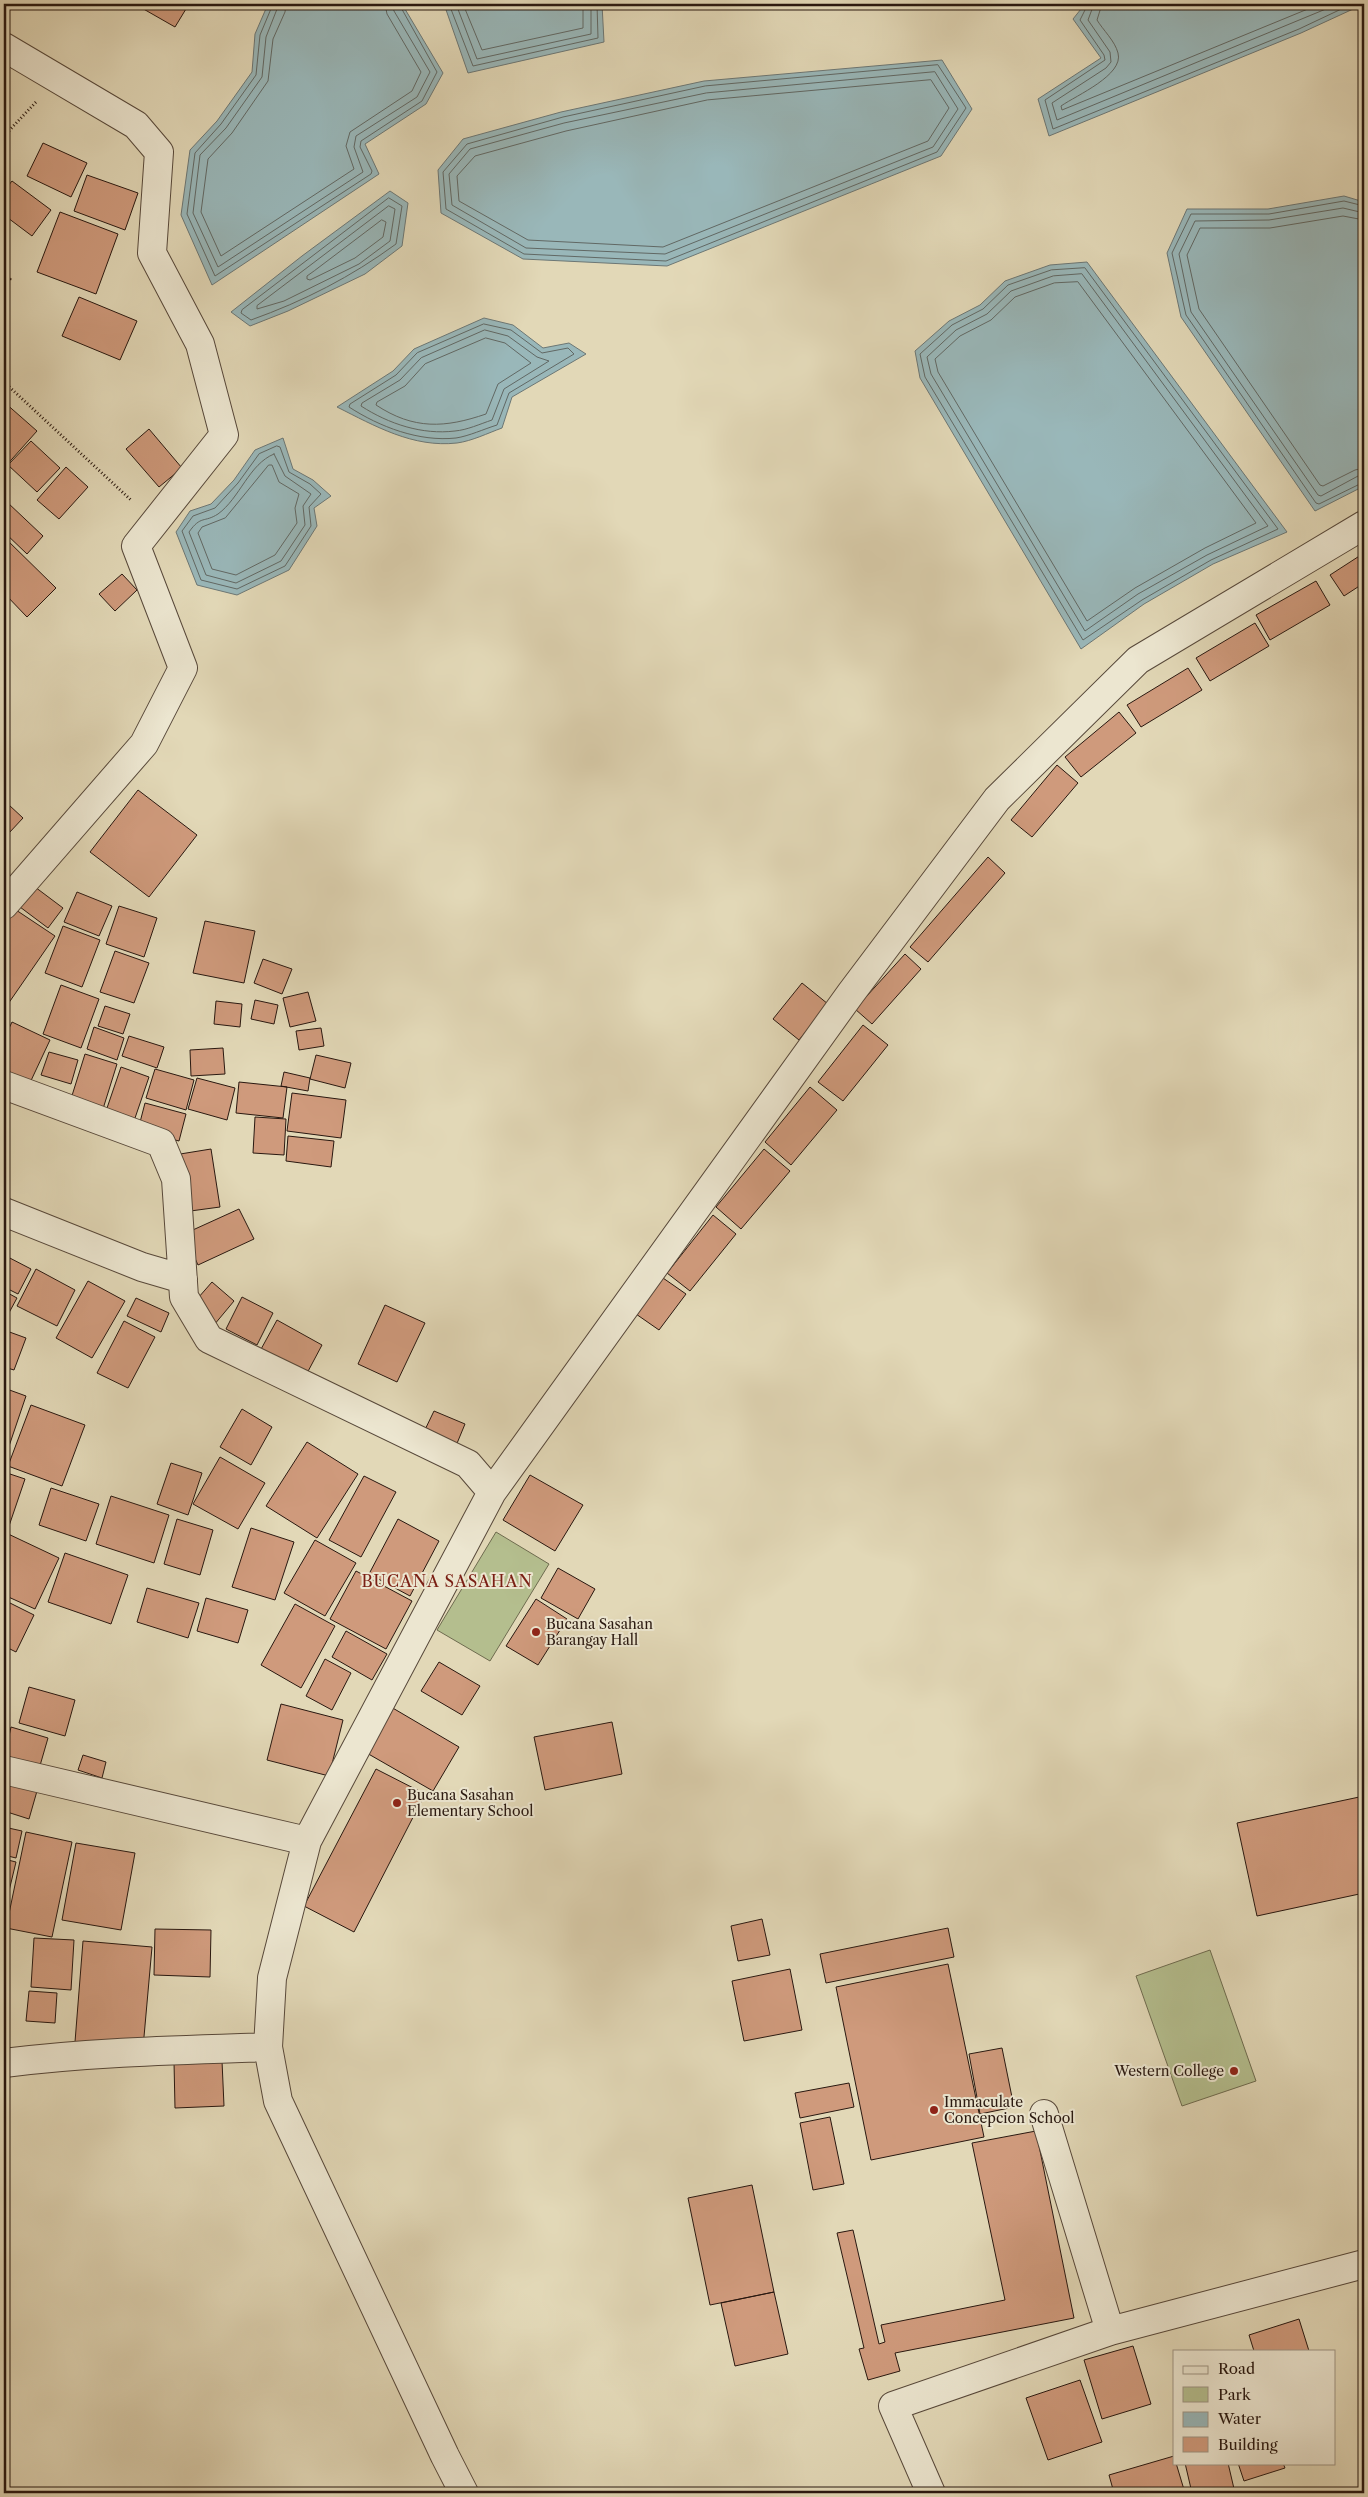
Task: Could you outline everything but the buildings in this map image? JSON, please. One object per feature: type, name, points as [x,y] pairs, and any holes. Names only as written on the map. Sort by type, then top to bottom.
[{"type":"street","points":[[4,47],[136,124],[159,152],[152,253],[200,344],[224,434],[136,546],[183,668],[144,744],[4,905]]},
{"type":"street","points":[[464,2493],[444,2456],[278,2100],[268,2047],[272,1978],[307,1841],[492,1492],[845,1001],[996,799],[1138,660],[1364,525]]},
{"type":"street","points":[[4,1085],[161,1143],[176,1179],[184,1297],[209,1339],[468,1464],[492,1492]]},
{"type":"street","points":[[4,1212],[142,1267],[183,1279]]},
{"type":"street","points":[[4,1770],[307,1841]]},
{"type":"street","points":[[4,2063],[156,2052],[268,2047]]},
{"type":"street","points":[[1044,2114],[1110,2331]]},
{"type":"street","points":[[931,2493],[893,2406],[1110,2331],[1364,2264]]},
{"type":"path","points":[[4,136],[58,78]]},
{"type":"path","points":[[4,275],[10,280],[4,291]]},
{"type":"path","points":[[4,382],[155,522]]},
{"type":"green space","points":[[496,1532],[549,1564],[490,1661],[437,1630]]},
{"type":"green space","points":[[1210,1950],[1256,2081],[1182,2106],[1136,1976]]},
{"type":"water","points":[[268,4],[402,4],[443,73],[426,104],[365,144],[379,174],[212,285],[181,215],[190,150],[217,121],[252,72],[255,34]]},
{"type":"water","points":[[444,4],[602,4],[604,42],[468,73]]},
{"type":"water","points":[[1085,4],[1364,4],[1301,33],[1049,136],[1038,99],[1101,58],[1073,19]]},
{"type":"water","points":[[942,60],[972,109],[941,156],[667,266],[523,259],[441,213],[438,170],[463,139],[561,112],[704,81]]},
{"type":"water","points":[[390,191],[408,203],[402,246],[365,274],[288,311],[250,326],[231,312],[302,256]]},
{"type":"water","points":[[1344,196],[1364,202],[1364,486],[1315,511],[1181,317],[1167,253],[1187,209],[1268,209]]},
{"type":"water","points":[[1087,262],[1287,532],[1213,564],[1144,604],[1081,649],[920,378],[915,351],[949,321],[980,305],[1005,281],[1050,265]]},
{"type":"water","points":[[484,318],[513,325],[543,348],[569,343],[586,354],[512,397],[502,428],[463,442],[441,444],[410,439],[380,428],[337,407],[393,371],[414,349]]},
{"type":"water","points":[[283,438],[293,469],[313,480],[331,496],[314,508],[317,526],[289,570],[237,595],[197,585],[176,532],[190,511],[211,504],[234,480],[255,450]]},
{"type":"place","name":"Bucana Sasahan Barangay Hall","points":[[536,1632]]},
{"type":"place","name":"Bucana Sasahan Elementary School","points":[[397,1803]]},
{"type":"place","name":"Western College","points":[[1234,2071]]},
{"type":"place","name":"Immaculate Concepcion School","points":[[934,2110]]},
{"type":"district","name":"BUCANA SASAHAN","points":[[447,1581]]}]
